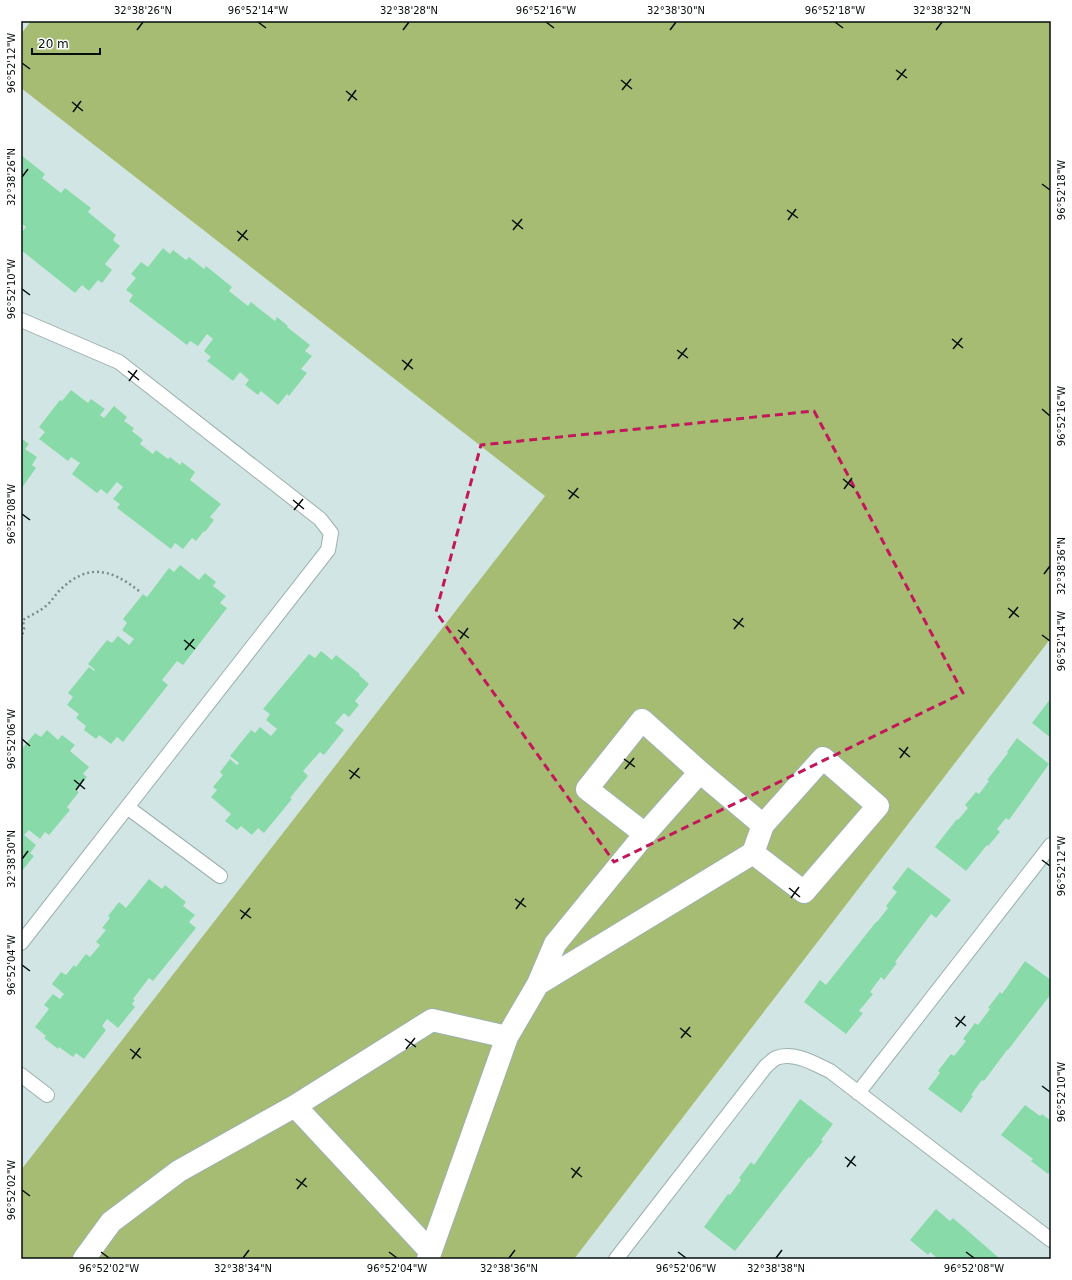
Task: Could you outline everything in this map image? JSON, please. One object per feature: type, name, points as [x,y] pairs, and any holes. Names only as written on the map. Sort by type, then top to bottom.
[{"type":"street","points":[[645,834],[587,789],[642,720],[700,772],[763,824]]},
{"type":"street","points":[[538,984],[753,853],[763,824],[823,758],[878,806],[804,892],[753,853]]},
{"type":"street","points":[[295,1106],[429,1255],[507,1036],[538,984],[555,944],[645,834],[700,772]]},
{"type":"street","points":[[84,1259],[111,1222],[179,1172],[295,1106],[432,1020],[507,1036]]},
{"type":"lane","points":[[21,320],[119,362],[320,519],[330,533],[328,550],[21,943]]},
{"type":"lane","points":[[127,807],[220,876]]},
{"type":"lane","points":[[858,1093],[1051,845]]},
{"type":"lane","points":[[616,1259],[766,1066],[775,1058],[787,1056],[806,1059],[830,1071],[1051,1240]]},
{"type":"lane","points":[[21,1075],[47,1094]]},
{"type":"path","points":[[21,639],[24,629],[22,620],[47,605],[58,591],[74,578],[86,573],[98,571],[115,576],[125,580],[139,591]]},
{"type":"highlighted area","points":[[814,411],[963,693],[614,862],[436,612],[481,445]]},
{"type":"green space","points":[[31,21],[1051,21],[1051,638],[574,1259],[21,1259],[21,1170],[545,496],[21,88],[21,34]]},
{"type":"building","points":[[21,155],[45,174],[42,178],[61,193],[65,188],[91,208],[88,212],[116,235],[113,240],[120,246],[105,264],[112,270],[102,283],[98,280],[89,291],[82,285],[75,293],[21,250],[21,245],[23,243],[21,242],[21,233],[26,227],[21,223]]},
{"type":"building","points":[[163,248],[170,254],[173,250],[186,260],[189,257],[204,269],[206,266],[232,287],[229,291],[248,306],[251,302],[275,321],[277,317],[310,345],[305,351],[312,356],[301,369],[307,373],[289,396],[287,394],[278,405],[261,391],[258,395],[245,385],[249,380],[240,372],[233,381],[207,361],[211,357],[204,351],[213,339],[207,334],[198,346],[190,341],[187,345],[129,301],[133,295],[126,290],[136,278],[131,274],[141,262],[148,267]]},
{"type":"building","points":[[71,390],[88,403],[91,399],[105,409],[100,415],[104,418],[114,406],[127,417],[124,421],[134,428],[132,431],[143,440],[140,444],[153,454],[156,450],[168,459],[170,457],[180,465],[182,462],[195,472],[190,480],[221,504],[210,517],[214,520],[196,541],[192,538],[183,549],[175,543],[171,549],[117,508],[120,504],[113,499],[123,487],[117,482],[107,494],[101,489],[97,493],[72,474],[80,463],[71,457],[68,461],[39,439],[45,432],[39,427],[60,400],[62,401]]},
{"type":"building","points":[[21,438],[29,444],[25,449],[37,457],[32,465],[36,468],[21,489]]},
{"type":"building","points":[[180,565],[199,580],[205,573],[216,582],[213,586],[226,596],[220,603],[227,608],[183,665],[177,661],[162,680],[168,685],[123,742],[117,737],[111,744],[99,735],[96,739],[84,730],[86,726],[76,718],[79,714],[67,705],[73,697],[68,693],[89,667],[94,671],[95,670],[88,664],[107,640],[112,643],[118,636],[129,645],[134,639],[122,630],[127,623],[123,619],[143,594],[147,597],[169,568],[174,572]]},
{"type":"building","points":[[321,651],[332,660],[336,655],[360,674],[359,675],[369,684],[355,701],[359,705],[349,717],[344,713],[335,723],[344,730],[324,755],[320,752],[303,771],[308,776],[290,798],[292,799],[264,833],[258,828],[252,835],[241,826],[237,830],[225,821],[231,814],[211,797],[217,790],[213,787],[223,775],[220,772],[230,759],[237,765],[239,763],[230,756],[251,730],[255,733],[260,727],[271,736],[277,729],[266,720],[270,714],[263,709],[309,654],[315,658]]},
{"type":"building","points":[[1051,698],[1051,738],[1032,723]]},
{"type":"building","points":[[47,730],[58,740],[62,735],[75,745],[70,751],[89,767],[83,774],[87,777],[76,790],[79,792],[67,807],[70,810],[49,835],[45,832],[40,839],[29,830],[24,835],[36,845],[30,853],[34,856],[21,872],[21,750],[35,733],[41,737]]},
{"type":"building","points":[[1017,738],[1049,764],[1009,820],[1006,818],[997,829],[1000,832],[988,846],[987,845],[966,871],[935,847],[957,819],[958,820],[968,808],[965,805],[976,792],[979,794],[989,781],[987,780],[1008,753],[1007,752]]},
{"type":"building","points":[[908,867],[951,900],[936,918],[931,914],[895,962],[897,963],[884,980],[881,977],[870,992],[873,994],[859,1011],[863,1013],[846,1034],[804,1002],[820,980],[826,985],[888,908],[886,906],[897,892],[892,888]]},
{"type":"building","points":[[149,879],[162,889],[165,885],[186,902],[183,906],[195,915],[189,922],[196,928],[153,981],[149,978],[133,999],[135,1000],[132,1004],[135,1007],[118,1028],[107,1019],[102,1026],[106,1030],[84,1059],[76,1053],[73,1057],[59,1047],[58,1049],[44,1038],[46,1036],[35,1027],[49,1009],[44,1005],[53,994],[60,999],[64,994],[52,984],[61,972],[66,975],[74,965],[76,967],[86,954],[90,957],[100,945],[96,942],[106,930],[102,928],[110,918],[108,916],[119,902],[126,908]]},
{"type":"building","points":[[1025,961],[1051,980],[1051,994],[984,1081],[982,1080],[971,1095],[973,1096],[961,1113],[928,1089],[940,1073],[938,1071],[951,1054],[954,1056],[966,1041],[963,1039],[975,1023],[978,1025],[990,1009],[988,1008],[1000,992],[1002,994]]},
{"type":"building","points":[[800,1099],[833,1124],[821,1140],[823,1141],[810,1158],[809,1157],[735,1251],[704,1227],[728,1194],[730,1195],[741,1180],[739,1178],[751,1162],[754,1165]]},
{"type":"building","points":[[1025,1105],[1040,1116],[1042,1114],[1051,1121],[1051,1172],[1050,1171],[1048,1174],[1031,1161],[1033,1159],[1001,1135]]},
{"type":"building","points":[[936,1209],[950,1221],[953,1218],[999,1258],[938,1259],[930,1252],[928,1255],[910,1240]]}]
